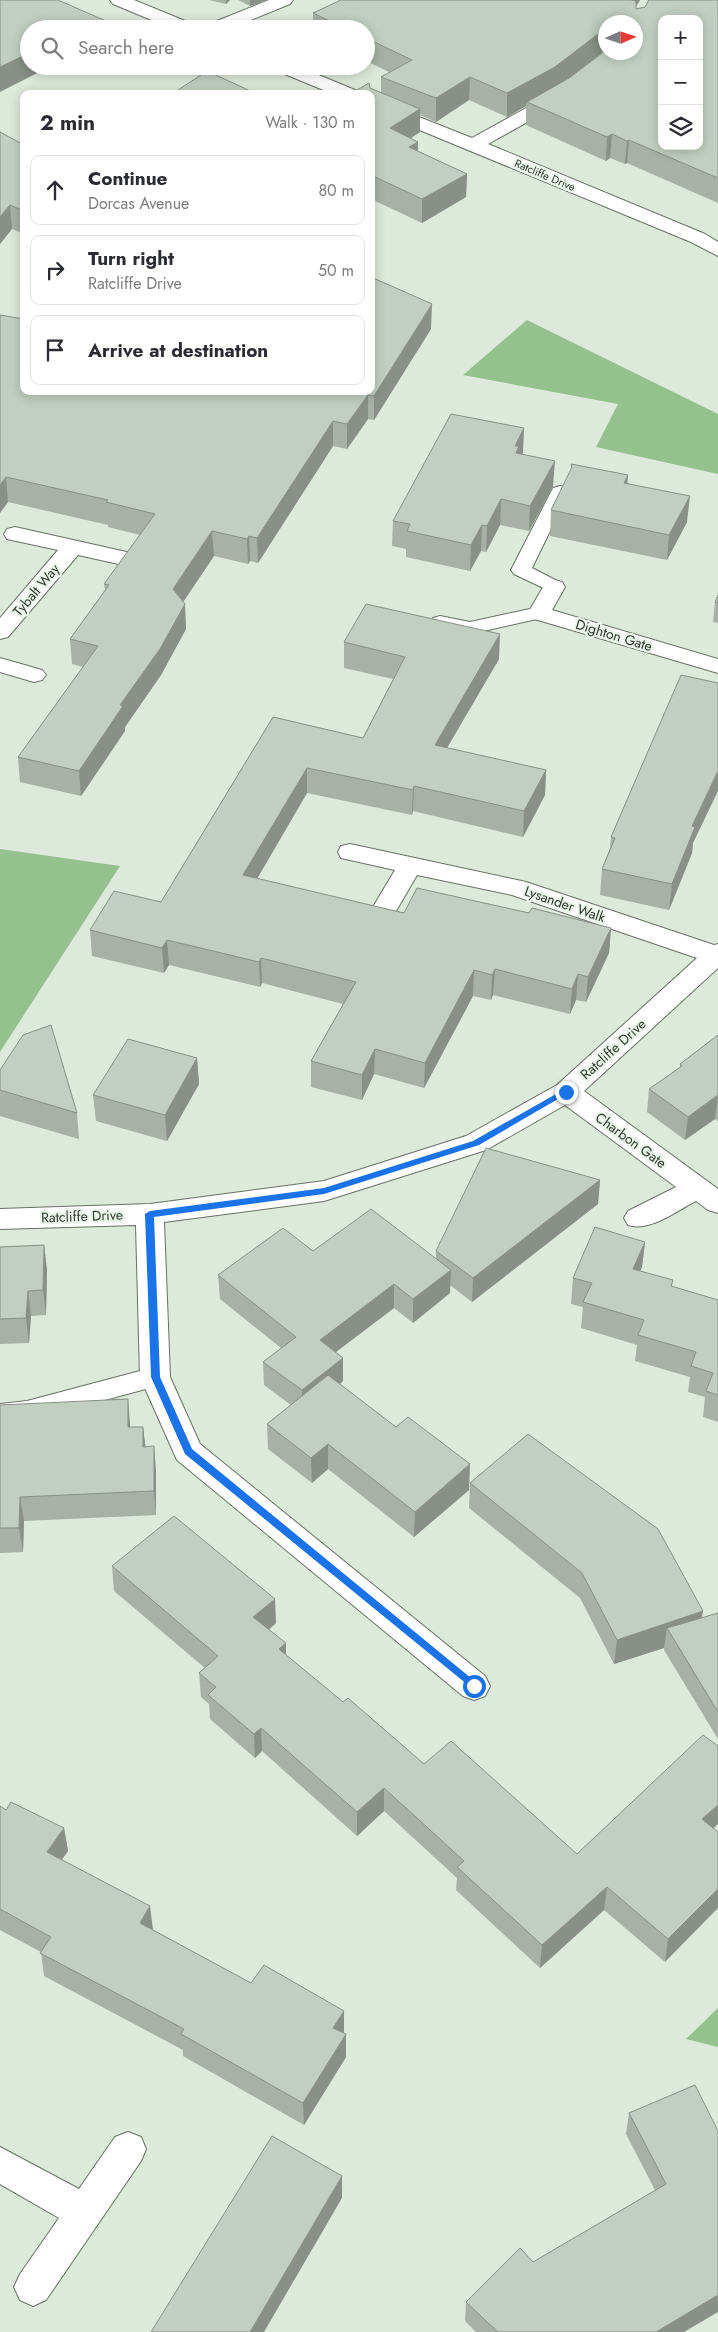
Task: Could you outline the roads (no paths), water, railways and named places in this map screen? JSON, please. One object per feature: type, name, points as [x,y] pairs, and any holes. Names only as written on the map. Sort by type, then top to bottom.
[{"type":"street","points":[[119,0],[167,20]]},
{"type":"street","points":[[235,20],[284,0]]},
{"type":"street","points":[[473,145],[561,96],[608,60]]},
{"type":"street","points":[[297,75],[321,90]]},
{"type":"street","name":"Ratcliffe Drive","points":[[375,105],[698,238],[718,250]]},
{"type":"street","name":"Tybalt Way","points":[[15,534],[123,558]]},
{"type":"street","name":"Tybalt Way","points":[[0,632],[72,547]]},
{"type":"street","points":[[538,613],[554,587]]},
{"type":"street","name":"Dighton Gate","points":[[538,613],[718,666]]},
{"type":"street","points":[[0,666],[34,675]]},
{"type":"street","name":"Lysander Walk","points":[[350,852],[517,888],[717,954]]},
{"type":"street","points":[[383,912],[410,865]]},
{"type":"street","name":"Ratcliffe Drive","points":[[0,1219],[150,1214],[324,1191],[476,1143],[566,1092],[717,954]]},
{"type":"street","name":"Charbon Gate","points":[[566,1092],[708,1196]]},
{"type":"street","name":"Charbon Gate","points":[[638,1218],[708,1196]]},
{"type":"street","points":[[150,1214],[155,1377],[188,1452],[474,1686]]},
{"type":"street","points":[[33,2287],[128,2149]]},
{"type":"street","points":[[0,2164],[85,2213]]},
{"type":"lane","points":[[554,587],[521,570],[560,492]]},
{"type":"lane","points":[[423,619],[470,628],[538,613]]},
{"type":"lane","points":[[0,1414],[27,1411],[155,1377]]}]
